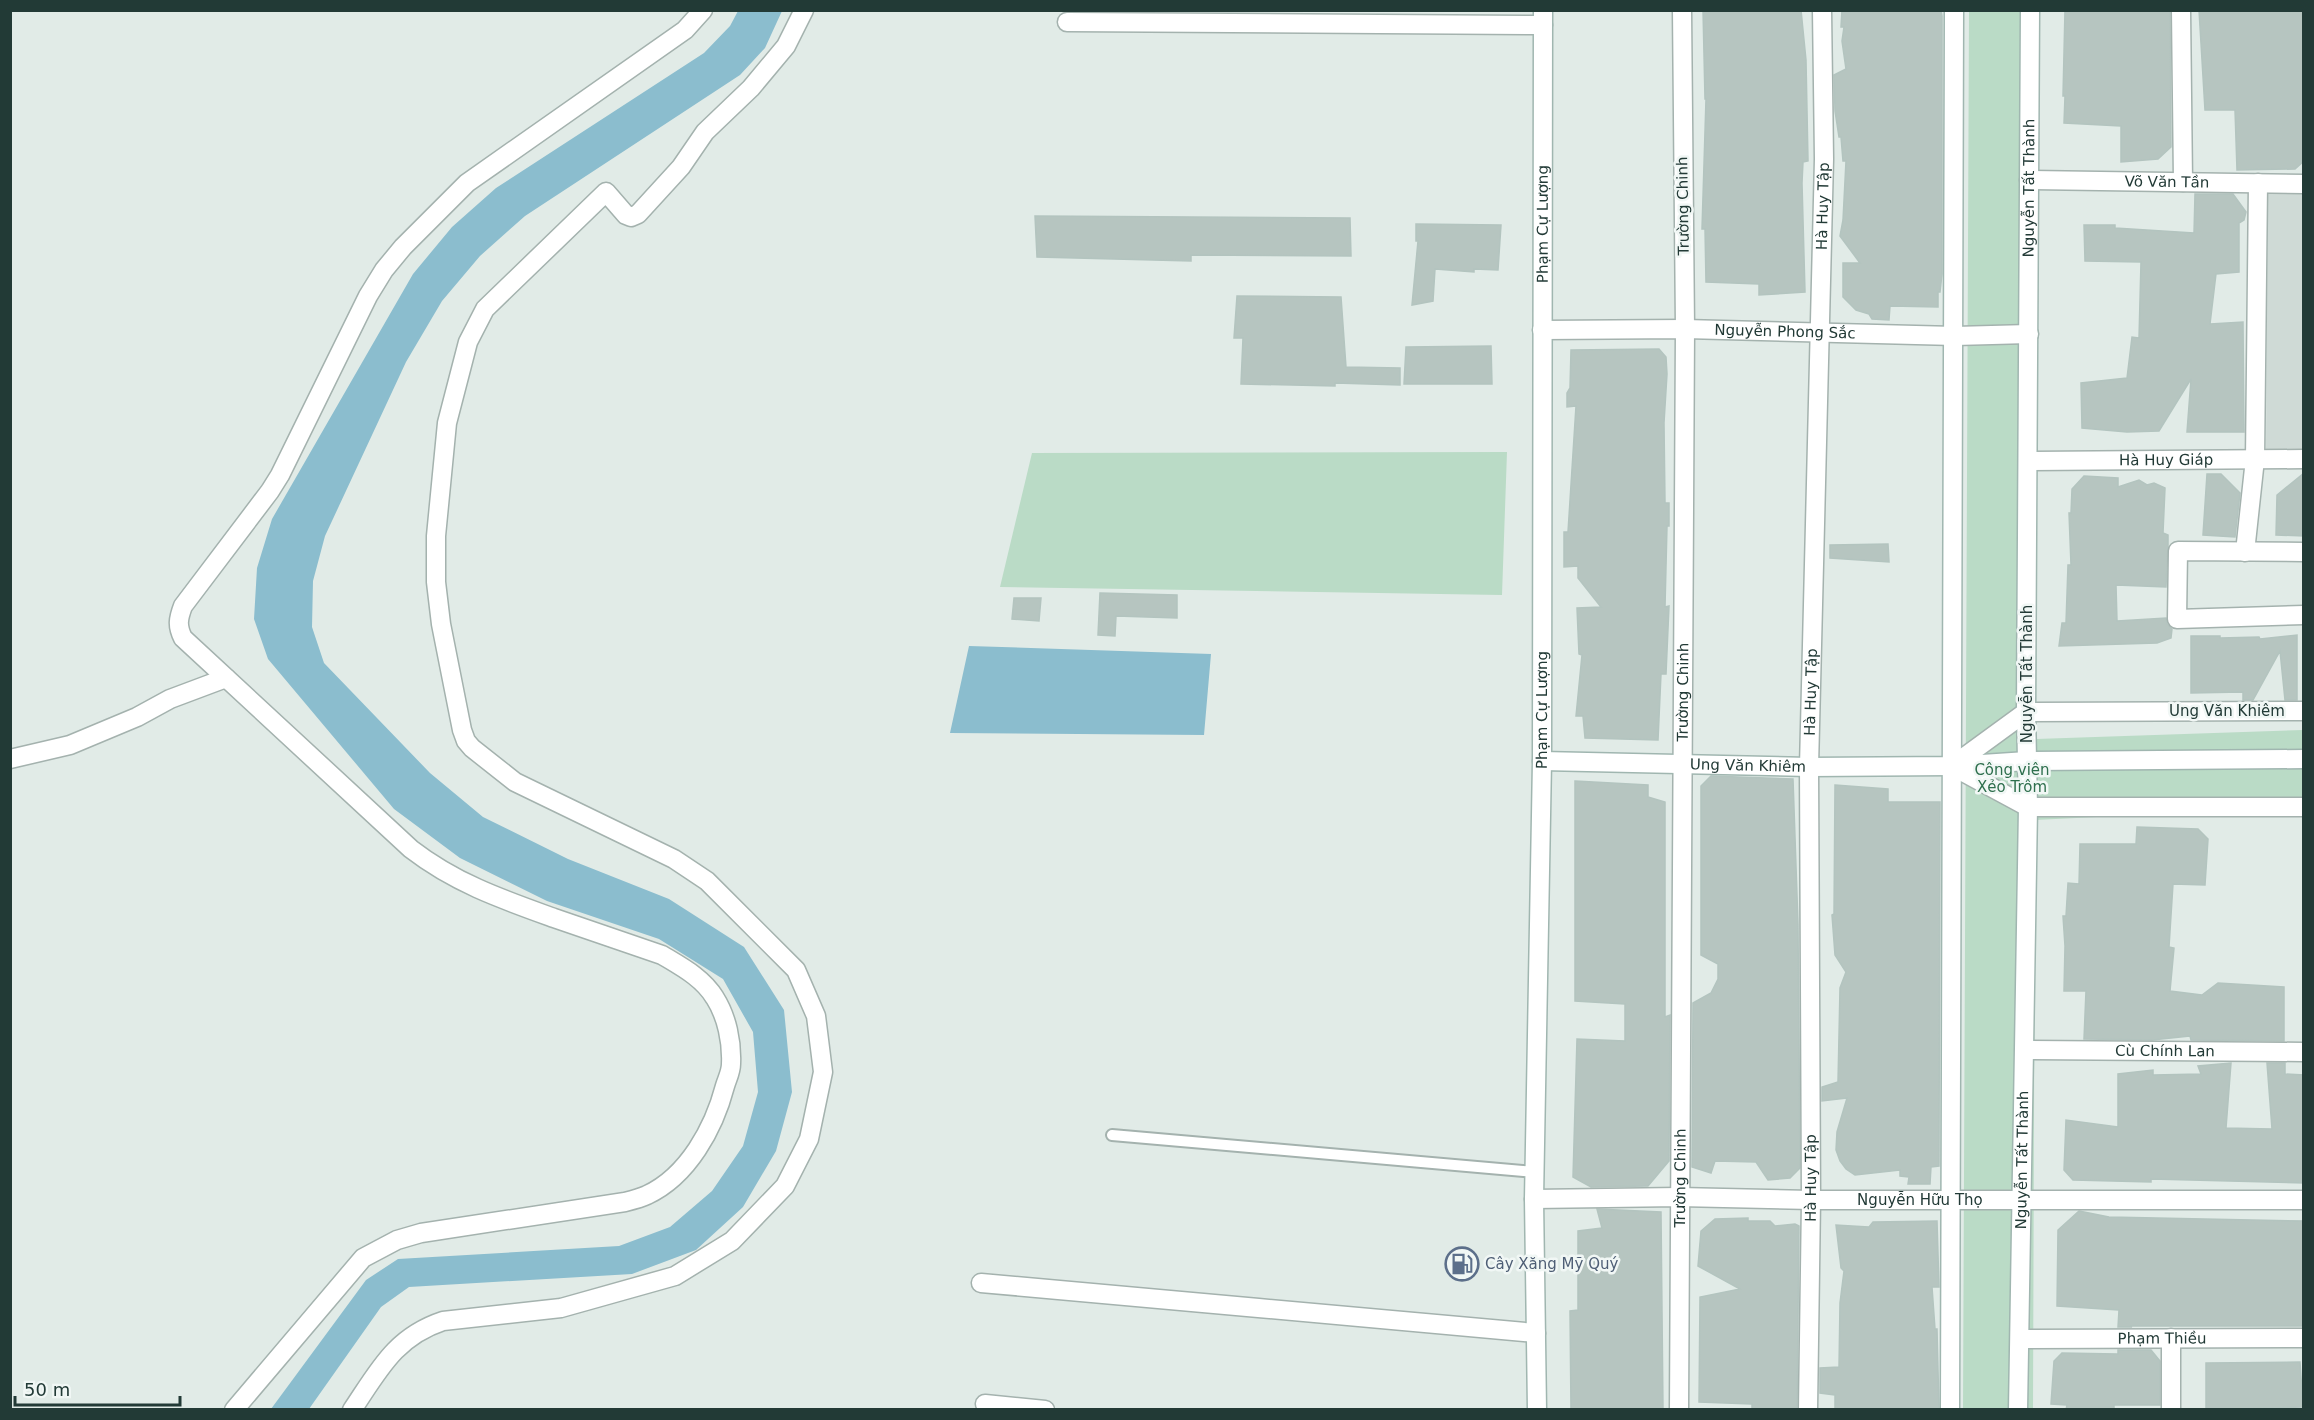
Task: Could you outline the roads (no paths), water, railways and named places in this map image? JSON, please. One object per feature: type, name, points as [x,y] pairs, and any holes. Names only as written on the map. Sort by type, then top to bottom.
[{"type":"street","points":[[234,1410],[363,1258],[377,1249],[421,1233],[626,1202],[648,1195],[677,1173],[705,1139],[719,1110],[731,1066],[730,1041],[725,1017],[715,997],[687,970],[662,955],[491,896],[454,879],[433,866],[411,849],[226,678],[183,638],[178,629],[178,619],[183,606],[280,475],[368,296],[384,270],[403,247],[468,183],[685,30],[703,10]]},
{"type":"street","points":[[352,1410],[390,1354],[408,1337],[427,1326],[443,1321],[561,1308],[675,1276],[732,1242],[785,1186],[809,1139],[823,1072],[816,1016],[796,970],[708,881],[675,859],[515,782],[472,748],[466,741],[462,730],[441,624],[436,582],[436,536],[447,423],[468,342],[485,309],[606,192],[626,215],[631,217],[638,214],[681,167],[705,132],[751,88],[786,46],[804,10]]},
{"type":"street","name":"Trường Chinh","points":[[1679,1410],[1685,329],[1682,10]]},
{"type":"street","name":"Hà Huy Tập","points":[[1808,1410],[1811,1200],[1809,767],[1824,159],[1822,10]]},
{"type":"street","points":[[1950,1410],[1955,336],[1954,10]]},
{"type":"street","name":"Nguyễn Tất Thành","points":[[2018,1410],[2028,807],[2026,712],[2030,10]]},
{"type":"street","points":[[2181,10],[2183,182]]},
{"type":"street","points":[[1067,22],[1543,18]]},
{"type":"street","name":"Phạm Cự Lượng","points":[[1537,1410],[1534,1199],[1542,761],[1543,18]]},
{"type":"street","name":"Võ Văn Tần","points":[[2029,180],[2304,184]]},
{"type":"street","points":[[2245,552],[2255,459],[2258,183]]},
{"type":"street","name":"Nguyễn Phong Sắc","points":[[1542,330],[1685,329],[1955,336],[2029,334]]},
{"type":"street","name":"Hà Huy Giáp","points":[[2028,461],[2304,459]]},
{"type":"street","points":[[2304,552],[2178,551],[2177,619],[2304,615]]},
{"type":"street","points":[[10,759],[70,745],[137,717],[170,699],[226,678]]},
{"type":"street","name":"Ung Văn Khiêm","points":[[2026,712],[2304,711]]},
{"type":"street","points":[[1953,766],[2026,712]]},
{"type":"street","name":"Ung Văn Khiêm","points":[[1542,761],[1809,767],[1953,766],[2028,761],[2304,759]]},
{"type":"street","name":"Ung Văn Khiêm","points":[[1953,766],[2028,807],[2304,807]]},
{"type":"street","name":"Cù Chính Lan","points":[[2025,1050],[2304,1052]]},
{"type":"street","name":"Nguyễn Hữu Thọ","points":[[1534,1199],[1679,1197],[1811,1200],[2304,1200]]},
{"type":"street","points":[[981,1283],[1536,1333]]},
{"type":"street","points":[[2170,1338],[2171,1410]]},
{"type":"street","name":"Phạm Thiều","points":[[2020,1339],[2304,1338]]},
{"type":"street","points":[[985,1404],[1045,1410]]},
{"type":"lane","points":[[1112,1135],[1535,1172]]},
{"type":"water","points":[[738,11],[782,11],[765,48],[740,75],[525,216],[480,256],[442,301],[406,362],[325,536],[313,581],[312,627],[324,663],[430,773],[483,817],[568,859],[669,899],[744,947],[784,1010],[792,1092],[776,1151],[743,1207],[696,1250],[632,1274],[409,1287],[381,1307],[309,1409],[271,1409],[366,1280],[398,1259],[619,1246],[670,1227],[712,1191],[743,1146],[758,1092],[753,1032],[723,979],[659,939],[547,901],[460,858],[394,809],[268,659],[254,619],[257,568],[272,519],[413,274],[452,227],[496,188],[704,53],[730,26]]},
{"type":"water","points":[[969,646],[1211,654],[1204,735],[950,733]]},
{"type":"place","name":"Cây Xăng Mỹ Quý","points":[[1462,1264]]},
{"type":"park label","name":"Công viên Xẻo Trôm","points":[[2012,778]]}]
